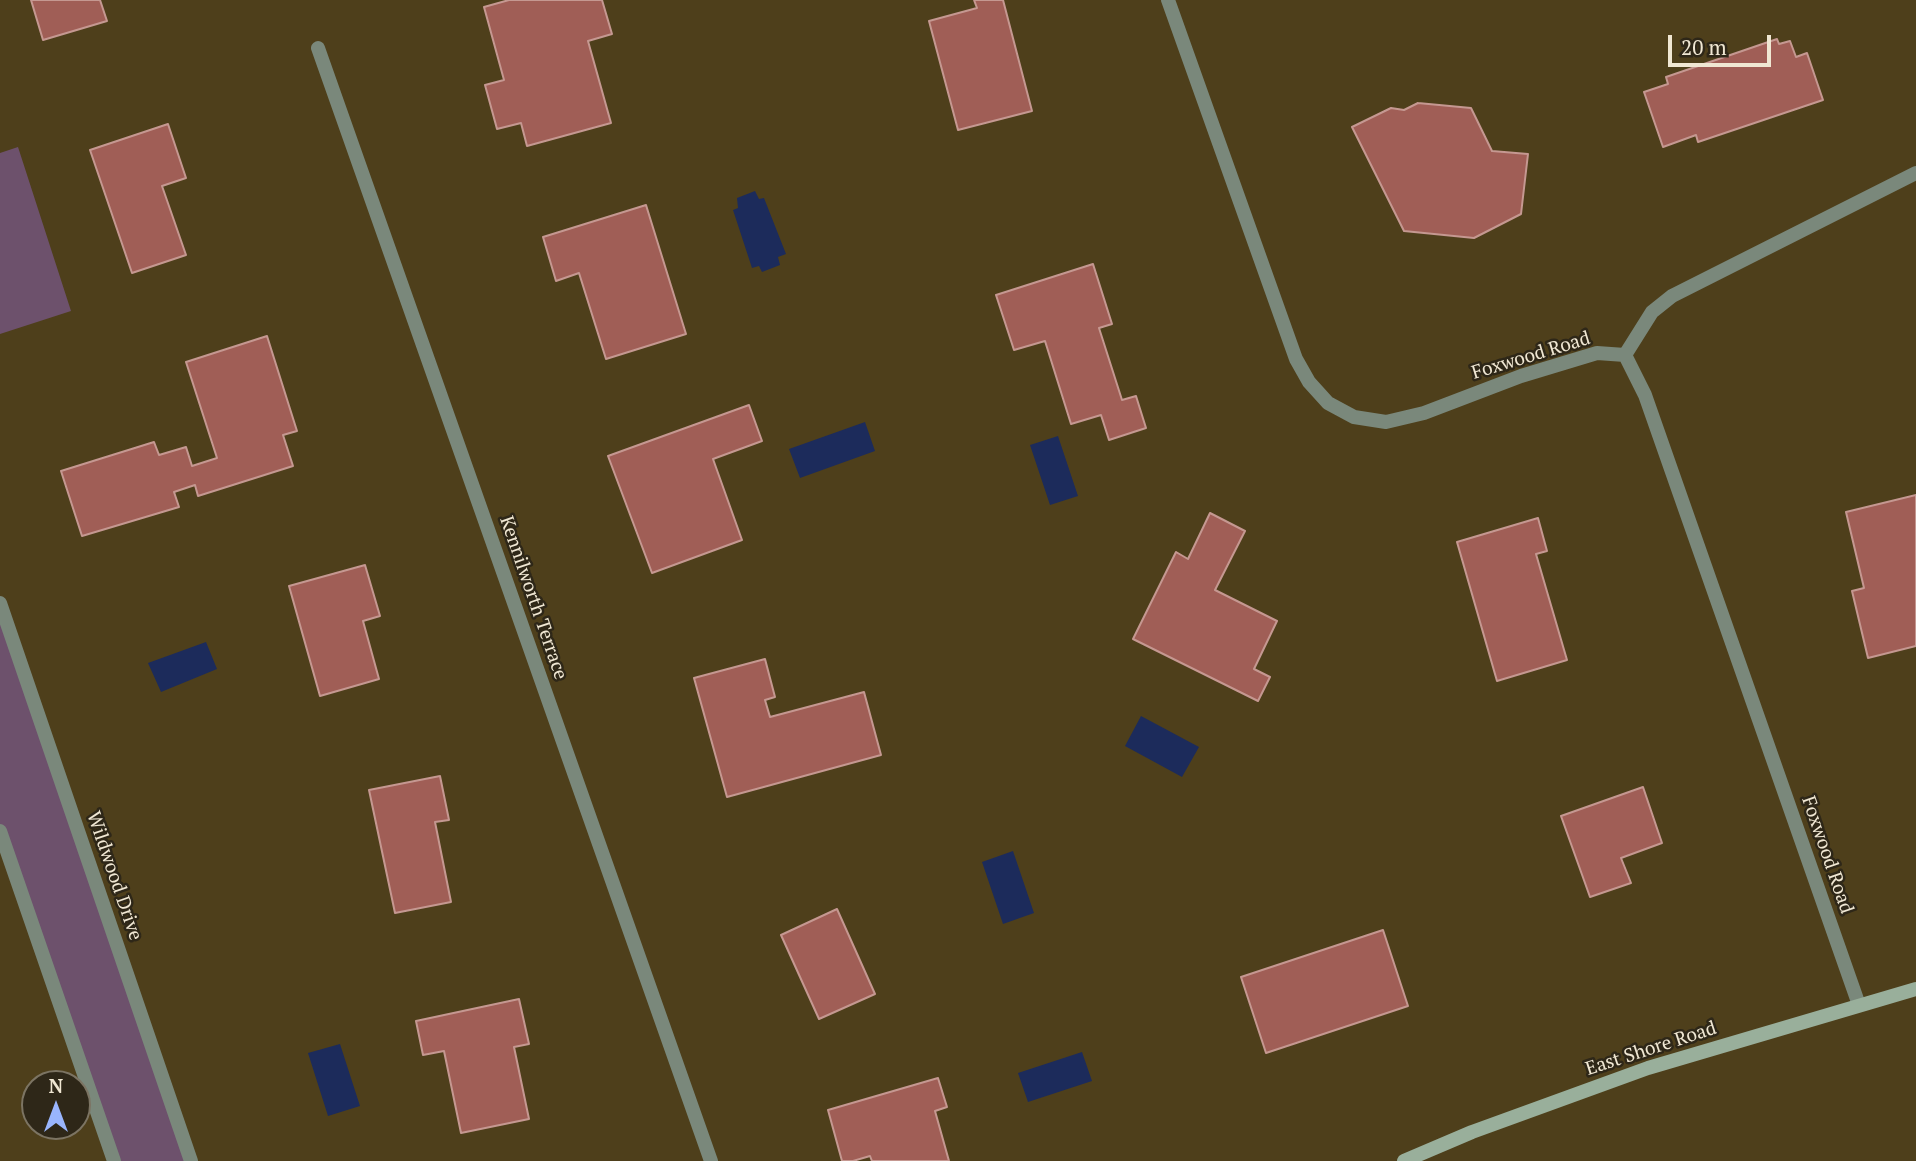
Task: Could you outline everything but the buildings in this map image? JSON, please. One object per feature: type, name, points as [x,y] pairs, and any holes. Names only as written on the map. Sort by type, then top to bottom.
[{"type":"main road","name":"East Shore Road","points":[[1404,1161],[1472,1132],[1648,1068],[1859,1005],[1915,993]]},
{"type":"street","name":"Foxwood Road","points":[[1168,0],[1296,359],[1309,382],[1328,403],[1354,418],[1386,422],[1424,413],[1521,376],[1597,353],[1625,355],[1645,395],[1859,1005]]},
{"type":"street","name":"Kennilworth Terrace","points":[[318,48],[711,1161]]},
{"type":"street","points":[[1625,355],[1652,312],[1672,296],[1916,173]]},
{"type":"street","name":"Wildwood Drive","points":[[0,603],[191,1161]]},
{"type":"street","points":[[0,831],[114,1161]]},
{"type":"shaded area","points":[[18,147],[71,311],[0,334],[0,153]]},
{"type":"shaded area","points":[[0,603],[191,1161],[114,1161],[91,1094],[91,1070],[83,1070],[0,831]]},
{"type":"water","points":[[755,191],[759,199],[764,198],[786,254],[778,257],[780,265],[762,272],[759,266],[752,268],[733,210],[738,208],[737,198]]},
{"type":"water","points":[[865,422],[875,451],[800,478],[789,449]]},
{"type":"water","points":[[1058,436],[1078,496],[1050,505],[1030,445]]},
{"type":"water","points":[[206,642],[217,669],[161,692],[148,663]]},
{"type":"water","points":[[1141,716],[1199,747],[1182,777],[1125,746]]},
{"type":"water","points":[[1013,851],[1034,913],[1003,924],[982,862]]},
{"type":"water","points":[[340,1044],[360,1106],[328,1116],[308,1053]]},
{"type":"water","points":[[1082,1052],[1092,1081],[1028,1102],[1018,1073]]}]
